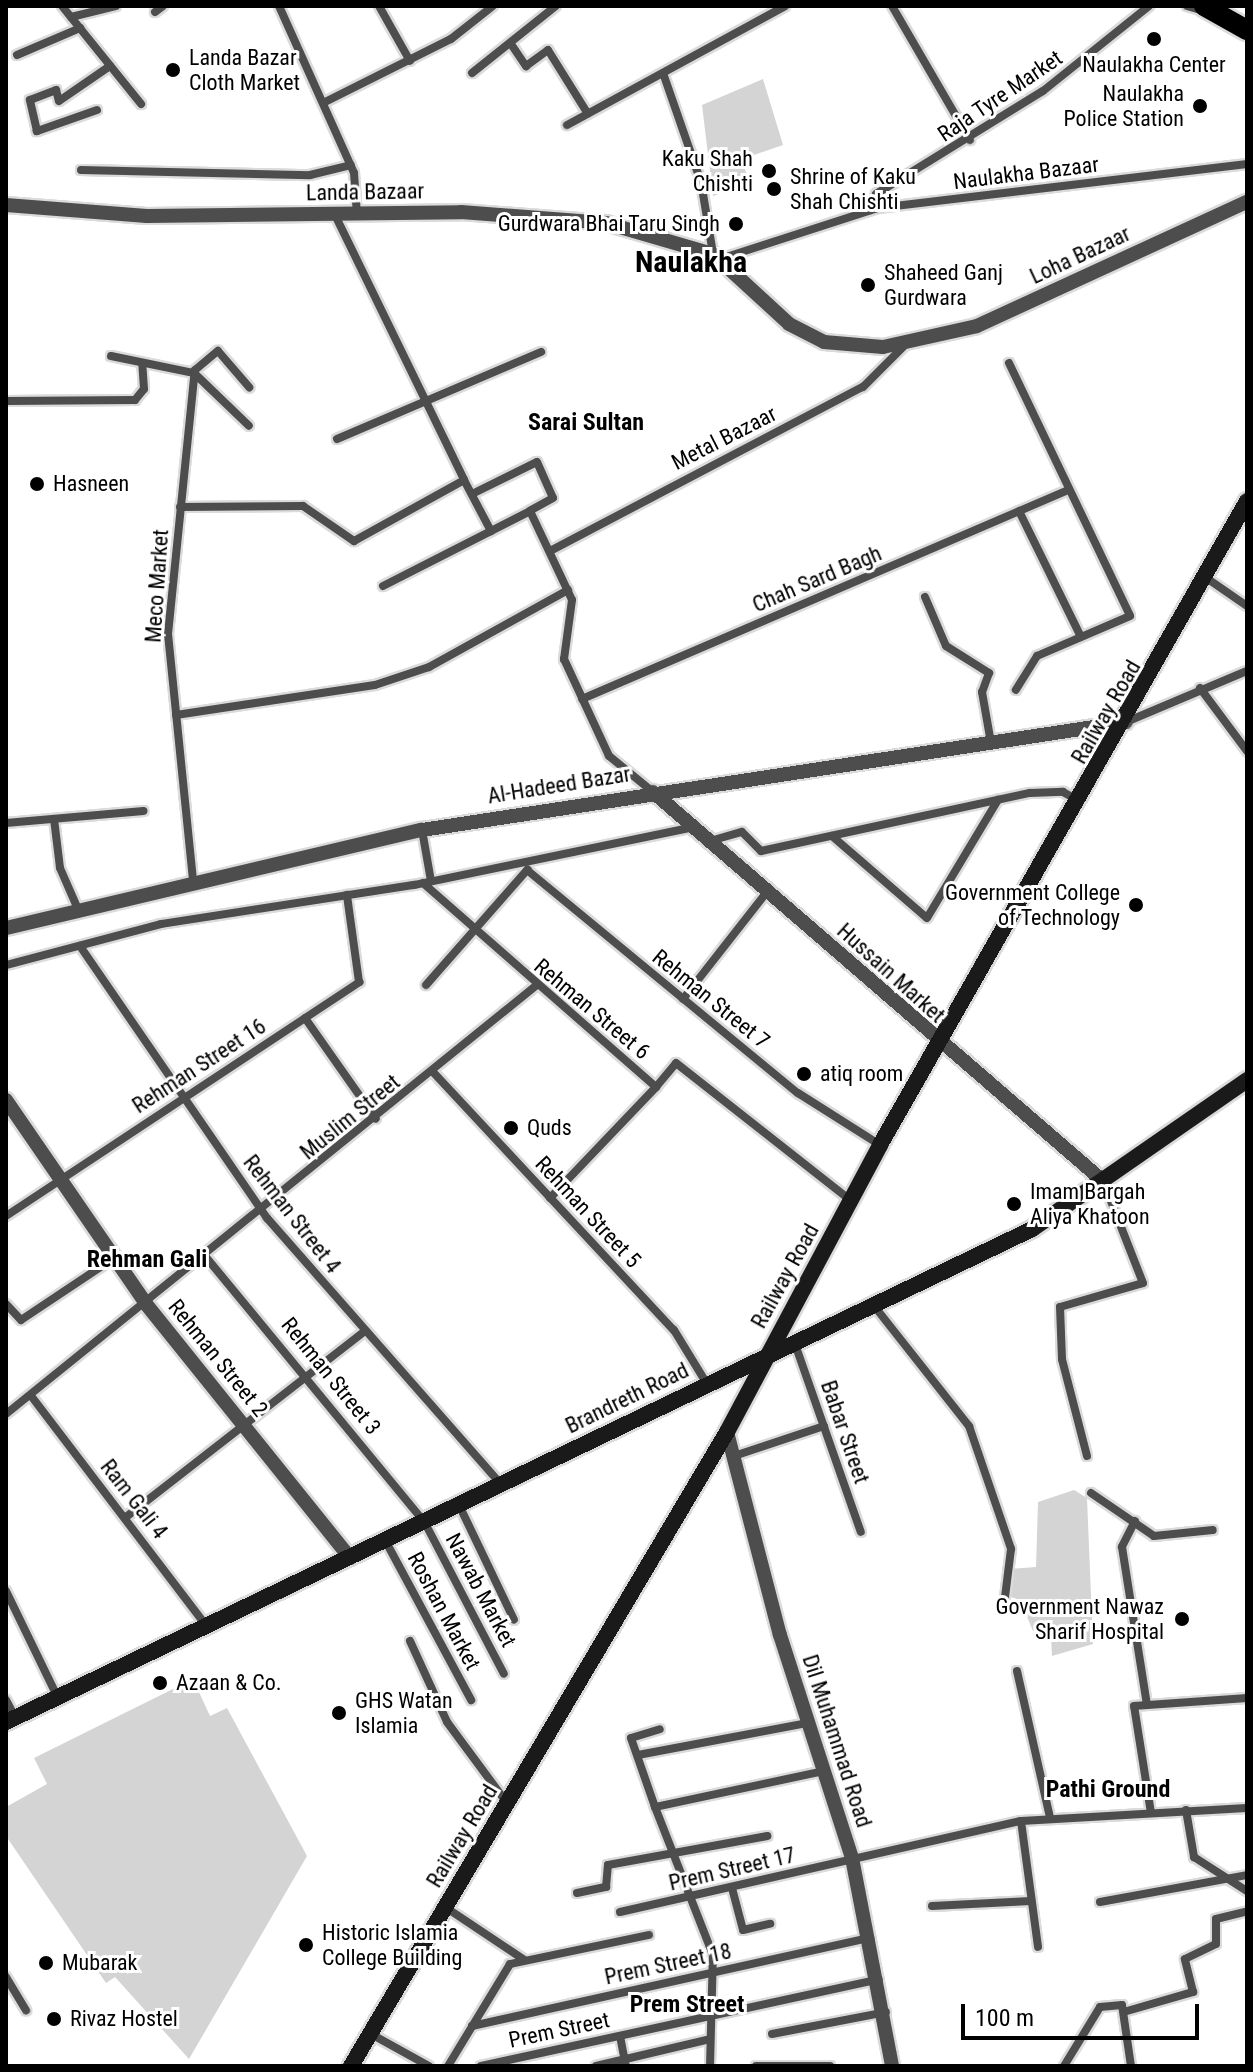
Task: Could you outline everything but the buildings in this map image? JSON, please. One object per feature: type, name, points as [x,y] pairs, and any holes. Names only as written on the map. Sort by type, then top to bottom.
[{"type":"main road","points":[[1210,10],[1247,30]]},
{"type":"main road","name":"Railway Road","points":[[351,2066],[727,1432],[880,1145],[1126,722],[1247,501]]},
{"type":"main road","name":"Brandreth Road","points":[[11,1720],[1032,1229],[1247,1080]]},
{"type":"street","points":[[62,6],[141,104]]},
{"type":"street","points":[[71,17],[116,6]]},
{"type":"street","points":[[155,12],[163,6]]},
{"type":"street","points":[[279,6],[351,165],[357,216]]},
{"type":"street","points":[[379,6],[410,61]]},
{"type":"street","points":[[325,102],[410,61],[493,6]]},
{"type":"street","points":[[472,73],[556,6]]},
{"type":"street","points":[[567,125],[785,6]]},
{"type":"street","points":[[892,6],[970,140]]},
{"type":"street","name":"Raja Tyre Market","points":[[870,210],[876,194],[970,140],[1149,6]]},
{"type":"street","points":[[1187,6],[1210,10]]},
{"type":"street","points":[[17,55],[80,28]]},
{"type":"street","points":[[511,44],[526,66],[548,50],[588,114]]},
{"type":"street","points":[[97,110],[37,131],[30,100],[56,90],[59,101],[110,66]]},
{"type":"street","points":[[663,73],[701,182],[716,256]]},
{"type":"street","name":"Naulakha Bazaar","points":[[716,256],[870,210],[1247,164]]},
{"type":"street","points":[[81,170],[310,175],[351,165]]},
{"type":"street","name":"Loha Bazaar","points":[[716,256],[789,324],[815,338],[904,346],[1021,307],[1247,202]]},
{"type":"street","name":"Landa Bazaar","points":[[6,205],[147,216],[554,217],[606,223],[716,256]]},
{"type":"street","points":[[336,217],[491,531]]},
{"type":"street","name":"Metal Bazaar","points":[[550,551],[863,387],[904,346]]},
{"type":"street","points":[[194,373],[218,351],[249,387]]},
{"type":"street","points":[[337,439],[424,398],[541,352]]},
{"type":"street","points":[[111,356],[194,373],[249,426]]},
{"type":"street","points":[[6,401],[135,400],[144,389],[142,363]]},
{"type":"street","points":[[1009,363],[1066,491],[1130,616],[1037,656],[1016,690]]},
{"type":"street","name":"Meco Market","points":[[193,880],[168,634],[194,373]]},
{"type":"street","points":[[383,586],[553,498],[537,462],[472,494]]},
{"type":"street","points":[[180,507],[303,506],[354,541],[464,480]]},
{"type":"street","name":"Chah Sard Bagh","points":[[582,699],[1066,491]]},
{"type":"street","points":[[530,511],[568,590],[564,659],[609,756],[653,792]]},
{"type":"street","points":[[1019,511],[1081,637]]},
{"type":"street","points":[[1205,577],[1247,606]]},
{"type":"street","points":[[176,715],[375,685],[429,667],[568,590]]},
{"type":"street","points":[[925,597],[946,646],[989,673],[982,692],[991,743]]},
{"type":"street","points":[[1126,722],[1200,688],[1247,671]]},
{"type":"street","points":[[1200,688],[1247,751]]},
{"type":"street","name":"Al-Hadeed Bazar","points":[[6,928],[77,907],[422,830],[653,792],[1126,722]]},
{"type":"street","name":"Hussain Market","points":[[653,792],[940,1046],[1103,1181]]},
{"type":"street","points":[[710,841],[742,832],[761,851],[998,800],[1063,792],[1079,801]]},
{"type":"street","points":[[832,836],[927,918],[998,800]]},
{"type":"street","points":[[6,823],[143,811]]},
{"type":"street","points":[[54,819],[60,868],[77,907]]},
{"type":"street","points":[[6,965],[161,924],[427,882],[695,827]]},
{"type":"street","points":[[422,830],[427,882]]},
{"type":"street","points":[[426,985],[536,860]]},
{"type":"street","name":"Rehman Street 7","points":[[527,870],[828,1116],[880,1145]]},
{"type":"street","name":"Rehman Street 6","points":[[427,882],[473,933],[656,1087],[676,1063],[851,1201]]},
{"type":"street","points":[[683,999],[767,892]]},
{"type":"street","name":"Rehman Street 16","points":[[6,1216],[359,982],[347,895]]},
{"type":"street","name":"Rehman Street 4","points":[[80,946],[262,1210],[501,1484]]},
{"type":"street","name":"Muslim Street","points":[[6,1414],[32,1397],[537,985]]},
{"type":"street","points":[[305,1018],[376,1119]]},
{"type":"street","name":"Rehman Street 5","points":[[433,1072],[674,1330],[707,1384]]},
{"type":"street","points":[[550,1198],[656,1087]]},
{"type":"street","name":"Rehman Street 2","points":[[6,1100],[146,1304],[350,1558]]},
{"type":"street","points":[[1087,1456],[1062,1359],[1060,1307],[1143,1283],[1103,1181]]},
{"type":"street","name":"Rehman Street 3","points":[[205,1256],[311,1376],[425,1523]]},
{"type":"street","points":[[6,1304],[21,1320],[114,1258]]},
{"type":"street","points":[[875,1307],[969,1426],[1011,1549],[1004,1605]]},
{"type":"street","points":[[126,1517],[365,1331]]},
{"type":"street","name":"Babar Street","points":[[795,1344],[861,1532]]},
{"type":"street","name":"Ram Gali 4","points":[[32,1397],[206,1625]]},
{"type":"street","points":[[734,1456],[824,1426]]},
{"type":"street","name":"Dil Muhammad Road","points":[[727,1432],[808,1723],[852,1858],[880,1979],[892,2066]]},
{"type":"street","points":[[1091,1493],[1154,1536],[1213,1530]]},
{"type":"street","points":[[459,1505],[514,1620]]},
{"type":"street","points":[[1135,1521],[1122,1547],[1147,1705]]},
{"type":"street","name":"Nawab Market","points":[[425,1523],[504,1674]]},
{"type":"street","name":"Roshan Market","points":[[385,1540],[471,1700]]},
{"type":"street","points":[[6,1591],[58,1698]]},
{"type":"street","points":[[410,1641],[447,1722],[507,1803]]},
{"type":"street","points":[[1017,1671],[1050,1818]]},
{"type":"street","points":[[1151,1813],[1134,1706],[1247,1698]]},
{"type":"street","points":[[6,1700],[11,1720]]},
{"type":"street","points":[[638,1755],[808,1723]]},
{"type":"street","points":[[660,1729],[632,1734],[655,1807],[713,1955],[710,2066]]},
{"type":"street","points":[[655,1807],[824,1771]]},
{"type":"street","name":"Prem Street 17","points":[[620,1912],[1021,1821],[1247,1808]]},
{"type":"street","points":[[1186,1810],[1194,1857],[1225,1880],[1247,1891]]},
{"type":"street","points":[[1021,1821],[1038,1947]]},
{"type":"street","points":[[577,1893],[606,1887],[608,1865],[673,1856],[767,1836]]},
{"type":"street","points":[[1100,1902],[1247,1875]]},
{"type":"street","points":[[732,1888],[743,1930],[770,1924]]},
{"type":"street","points":[[932,1906],[1031,1901]]},
{"type":"street","points":[[445,1907],[523,1959]]},
{"type":"street","points":[[1064,2066],[1100,2007],[1127,2011],[1193,1992],[1185,1959],[1216,1944],[1216,1919],[1247,1911]]},
{"type":"street","points":[[448,2066],[510,1964],[649,1935]]},
{"type":"street","name":"Prem Street 18","points":[[472,2026],[871,1938]]},
{"type":"street","points":[[6,1977],[26,2010]]},
{"type":"street","name":"Prem Street","points":[[481,2066],[880,1979]]},
{"type":"street","points":[[1127,2011],[1131,2066]]},
{"type":"street","points":[[772,2034],[886,2012]]},
{"type":"street","points":[[371,2034],[429,2066]]},
{"type":"street","points":[[620,2036],[625,2063]]},
{"type":"street","points":[[596,2066],[625,2063],[710,2039]]},
{"type":"street","points":[[756,2066],[830,2066]]},
{"type":"shaded area","points":[[763,79],[783,145],[742,159],[749,183],[713,196],[702,105]]},
{"type":"shaded area","points":[[1074,1490],[1087,1498],[1093,1644],[1052,1656],[1051,1636],[1033,1631],[1020,1600],[1005,1595],[1008,1569],[1036,1567],[1038,1502]]},
{"type":"shaded area","points":[[193,1679],[210,1716],[227,1708],[307,1856],[189,2059],[115,1977],[106,1983],[6,1836],[6,1807],[47,1784],[34,1758]]},
{"type":"place","name":"Naulakha Center","points":[[1154,39]]},
{"type":"place","name":"Landa Bazar Cloth Market","points":[[173,70]]},
{"type":"place","name":"Naulakha Police Station","points":[[1200,106]]},
{"type":"place","name":"Kaku Shah Chishti","points":[[769,171]]},
{"type":"place","name":"Shrine of Kaku Shah Chishti","points":[[774,189]]},
{"type":"place","name":"Gurdwara Bhai Taru Singh","points":[[736,224]]},
{"type":"place","name":"Shaheed Ganj Gurdwara","points":[[868,285]]},
{"type":"place","name":"Hasneen","points":[[37,484]]},
{"type":"place","name":"Government College of Technology","points":[[1136,905]]},
{"type":"place","name":"atiq room","points":[[804,1074]]},
{"type":"place","name":"Quds","points":[[511,1128]]},
{"type":"place","name":"Imam Bargah Aliya Khatoon","points":[[1014,1204]]},
{"type":"place","name":"Government Nawaz Sharif Hospital","points":[[1182,1619]]},
{"type":"place","name":"Azaan & Co.","points":[[160,1683]]},
{"type":"place","name":"GHS Watan Islamia","points":[[339,1713]]},
{"type":"place","name":"Historic Islamia College Building","points":[[306,1945]]},
{"type":"place","name":"Mubarak","points":[[46,1963]]},
{"type":"place","name":"Rivaz Hostel","points":[[54,2019]]},
{"type":"district","name":"Naulakha","points":[[691,262]]},
{"type":"district","name":"Sarai Sultan","points":[[586,423]]},
{"type":"district","name":"Rehman Gali","points":[[147,1260]]},
{"type":"district","name":"Pathi Ground","points":[[1108,1790]]},
{"type":"district","name":"Prem Street","points":[[687,2005]]}]
